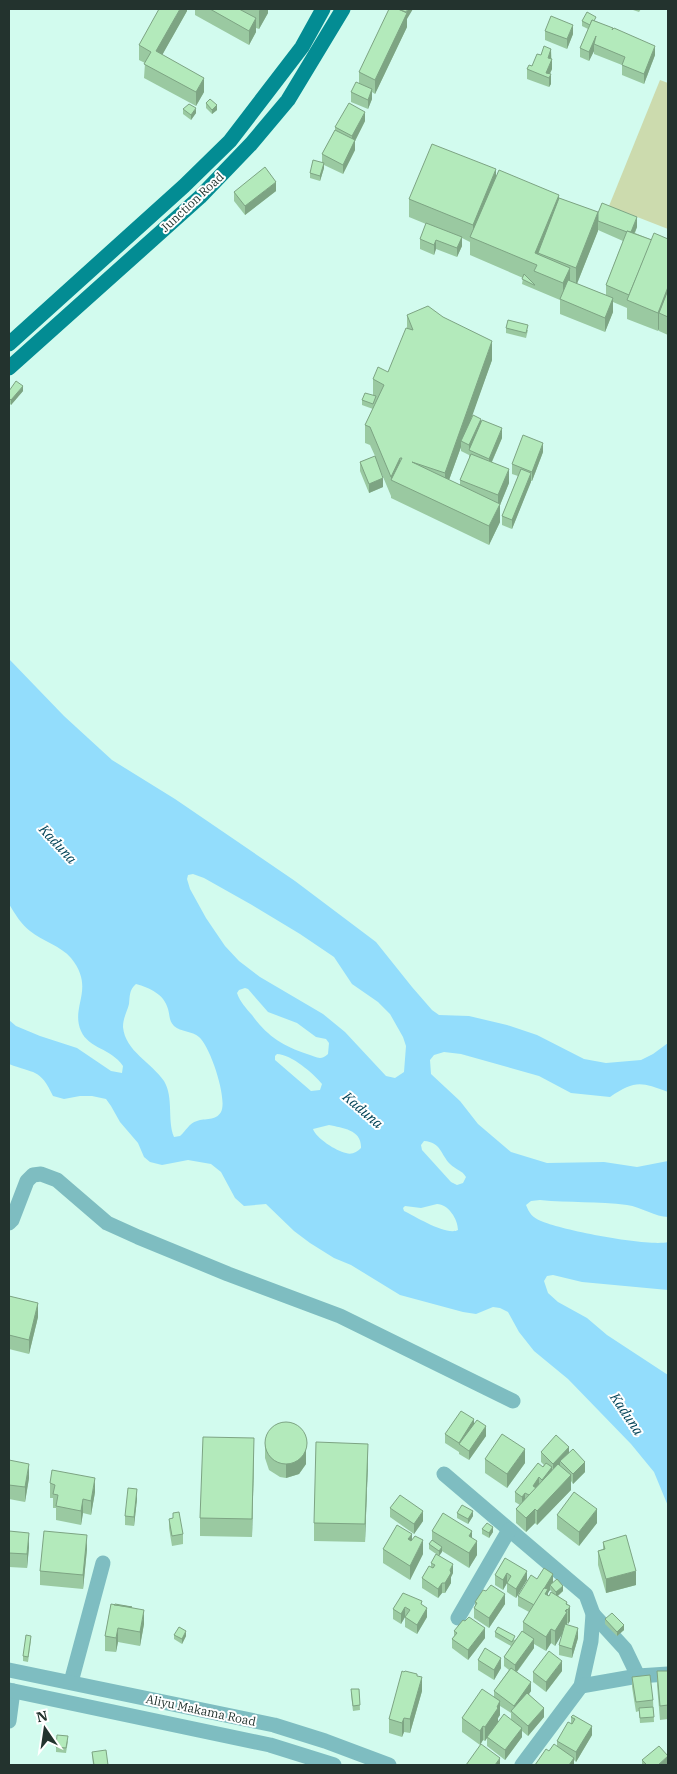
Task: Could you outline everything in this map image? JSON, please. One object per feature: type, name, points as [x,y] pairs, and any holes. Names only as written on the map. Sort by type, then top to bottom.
[{"type":"main road","name":"Junction Road","points":[[9,344],[184,186],[230,141],[302,47],[323,9]]},
{"type":"main road","name":"Junction Road","points":[[9,368],[200,196],[251,144],[288,100],[343,9]]},
{"type":"street","points":[[9,1223],[12,1220],[27,1181],[33,1175],[42,1174],[57,1180],[108,1223],[228,1274],[340,1316],[513,1401]]},
{"type":"street","points":[[444,1474],[586,1595],[593,1614],[625,1649],[638,1676]]},
{"type":"street","points":[[458,1618],[509,1530]]},
{"type":"street","points":[[71,1682],[103,1563]]},
{"type":"street","points":[[522,1765],[581,1686],[591,1640],[593,1614]]},
{"type":"street","name":"Aliyu Makama Road","points":[[9,1670],[274,1725],[325,1741],[389,1765]]},
{"type":"street","points":[[581,1686],[638,1676],[668,1674]]},
{"type":"street","points":[[9,1721],[11,1691]]},
{"type":"street","name":"Aliyu Makama Road","points":[[11,1691],[270,1745],[334,1765]]},
{"type":"green space","points":[[660,80],[668,83],[668,229],[609,206]]},
{"type":"water","name":"Kaduna","points":[[9,659],[64,716],[112,760],[175,799],[295,881],[376,942],[412,987],[432,1010],[439,1015],[469,1016],[507,1025],[537,1035],[584,1059],[606,1063],[641,1060],[668,1043],[668,1092],[638,1084],[619,1091],[610,1097],[571,1093],[539,1076],[461,1054],[444,1052],[434,1055],[430,1060],[431,1074],[460,1101],[478,1124],[511,1152],[547,1163],[604,1162],[637,1167],[668,1161],[668,1217],[632,1206],[594,1202],[540,1200],[531,1201],[526,1205],[530,1213],[536,1218],[551,1225],[625,1240],[668,1242],[668,1290],[582,1282],[553,1275],[547,1276],[544,1281],[548,1293],[558,1302],[587,1318],[607,1335],[668,1375],[668,1506],[654,1472],[631,1444],[568,1379],[534,1351],[519,1332],[508,1312],[493,1307],[476,1314],[463,1312],[400,1295],[310,1243],[294,1231],[266,1204],[244,1206],[235,1198],[221,1172],[211,1164],[188,1160],[162,1165],[150,1162],[144,1157],[138,1143],[120,1122],[106,1099],[80,1096],[64,1099],[53,1096],[44,1081],[36,1073],[9,1064],[9,1020],[16,1026],[40,1036],[77,1048],[111,1071],[122,1073],[123,1066],[112,1055],[89,1042],[81,1031],[78,1013],[82,979],[71,958],[62,950],[35,935],[18,919],[9,904]],"holes":[[[193,874],[204,878],[300,934],[334,957],[352,984],[378,1002],[390,1014],[406,1046],[404,1072],[395,1078],[386,1076],[345,1032],[323,1014],[260,977],[239,961],[225,946],[206,918],[190,889],[187,879],[188,875]],[[136,984],[160,996],[166,1004],[170,1020],[174,1026],[196,1035],[203,1042],[217,1073],[223,1105],[221,1112],[216,1117],[194,1122],[180,1136],[174,1137],[169,1095],[164,1081],[134,1050],[125,1035],[123,1024],[132,989]],[[248,989],[268,1012],[297,1023],[316,1037],[326,1039],[329,1043],[328,1054],[321,1058],[316,1057],[290,1047],[276,1039],[264,1029],[241,1002],[237,993],[239,990]],[[277,1054],[289,1057],[314,1075],[322,1084],[320,1090],[311,1091],[275,1060]],[[329,1125],[346,1129],[358,1137],[361,1148],[356,1152],[348,1154],[327,1144],[313,1129]],[[424,1141],[437,1146],[450,1164],[461,1171],[466,1177],[463,1183],[457,1185],[451,1182],[422,1150],[421,1145]],[[437,1204],[441,1205],[452,1213],[458,1230],[447,1230],[431,1225],[404,1211],[403,1208],[405,1206],[421,1208]]]},
{"type":"building","points":[[159,9],[180,9],[156,51],[204,78],[196,92],[144,64],[151,52],[139,45]]},
{"type":"building","points":[[210,9],[239,9],[256,18],[249,31]]},
{"type":"building","points":[[389,9],[398,9],[407,13],[375,80],[359,72]]},
{"type":"building","points":[[587,12],[596,17],[590,25],[582,21]]},
{"type":"building","points":[[551,16],[573,25],[567,39],[545,31]]},
{"type":"building","points":[[592,20],[613,28],[612,30],[614,28],[655,46],[644,74],[622,65],[625,57],[594,44],[596,36],[589,52],[580,48]]},
{"type":"building","points":[[544,46],[551,49],[548,58],[552,59],[546,73],[551,74],[549,78],[527,69],[529,65],[532,66],[537,54],[541,55]]},
{"type":"building","points":[[356,82],[372,89],[368,100],[351,92]]},
{"type":"building","points":[[210,99],[217,105],[212,110],[206,103]]},
{"type":"building","points":[[349,103],[365,112],[352,136],[335,127]]},
{"type":"building","points":[[189,104],[196,108],[191,115],[183,109]]},
{"type":"building","points":[[335,130],[355,140],[343,165],[322,154]]},
{"type":"building","points":[[432,144],[496,169],[473,225],[409,199]]},
{"type":"building","points":[[313,160],[324,163],[320,176],[310,173]]},
{"type":"building","points":[[265,167],[276,182],[245,206],[234,192]]},
{"type":"building","points":[[499,170],[559,195],[535,253],[570,268],[563,283],[534,271],[537,265],[470,237]]},
{"type":"building","points":[[559,198],[598,212],[576,268],[538,253]]},
{"type":"building","points":[[602,203],[637,217],[631,232],[598,221],[598,213]]},
{"type":"building","points":[[426,223],[462,237],[457,248],[436,240],[434,245],[420,239]]},
{"type":"building","points":[[627,231],[652,240],[629,295],[606,285]]},
{"type":"building","points":[[654,233],[668,239],[668,287],[658,313],[627,300]]},
{"type":"building","points":[[524,274],[535,285],[522,279]]},
{"type":"building","points":[[568,280],[613,298],[605,318],[560,299]]},
{"type":"building","points":[[668,290],[668,317],[659,313]]},
{"type":"building","points":[[428,306],[443,317],[492,341],[445,473],[412,462],[500,504],[489,526],[391,480],[402,458],[400,458],[391,477],[370,427],[365,425],[384,385],[373,379],[378,367],[388,372],[406,328],[413,330],[407,315]]},
{"type":"building","points":[[508,320],[528,325],[526,333],[506,328]]},
{"type":"building","points":[[16,381],[23,386],[11,400],[9,398],[9,391]]},
{"type":"building","points":[[365,393],[376,396],[373,404],[362,400]]},
{"type":"building","points":[[473,415],[481,419],[469,445],[461,441]]},
{"type":"building","points":[[482,420],[502,428],[489,459],[469,450]]},
{"type":"building","points":[[523,435],[543,443],[532,472],[512,464]]},
{"type":"building","points":[[471,454],[509,469],[498,495],[460,480]]},
{"type":"building","points":[[375,456],[383,478],[369,484],[360,462]]},
{"type":"building","points":[[521,469],[531,473],[512,520],[502,516]]},
{"type":"building","points":[[9,1296],[38,1303],[29,1340],[9,1335]]},
{"type":"building","points":[[461,1411],[474,1419],[459,1443],[445,1434]]},
{"type":"building","points":[[477,1420],[486,1426],[469,1451],[459,1444]]},
{"type":"building","points":[[286,1422],[301,1428],[307,1443],[301,1458],[286,1464],[271,1458],[265,1443],[271,1428]]},
{"type":"building","points":[[502,1434],[525,1449],[507,1474],[485,1459]]},
{"type":"building","points":[[556,1435],[569,1447],[553,1464],[541,1452]]},
{"type":"building","points":[[203,1437],[254,1438],[252,1519],[200,1518]]},
{"type":"building","points":[[316,1442],[368,1444],[365,1524],[314,1523]]},
{"type":"building","points":[[573,1449],[585,1462],[573,1474],[560,1461]]},
{"type":"building","points":[[9,1460],[29,1464],[25,1487],[9,1485]]},
{"type":"building","points":[[538,1463],[543,1467],[546,1463],[552,1467],[542,1480],[539,1477],[533,1486],[536,1488],[529,1495],[525,1493],[522,1497],[515,1492]]},
{"type":"building","points":[[558,1464],[571,1475],[537,1511],[535,1509],[526,1518],[516,1509]]},
{"type":"building","points":[[52,1470],[95,1478],[91,1501],[83,1499],[81,1511],[56,1506],[58,1495],[53,1494],[55,1485],[50,1483]]},
{"type":"building","points":[[128,1488],[137,1489],[134,1517],[125,1516]]},
{"type":"building","points":[[574,1492],[597,1509],[579,1532],[557,1515]]},
{"type":"building","points":[[400,1495],[423,1511],[414,1524],[390,1508]]},
{"type":"building","points":[[462,1505],[473,1511],[468,1519],[457,1513]]},
{"type":"building","points":[[179,1512],[183,1534],[172,1536],[169,1519],[173,1518],[173,1513]]},
{"type":"building","points":[[443,1513],[472,1531],[469,1536],[477,1541],[469,1553],[432,1531]]},
{"type":"building","points":[[487,1523],[493,1527],[489,1533],[482,1529]]},
{"type":"building","points":[[397,1525],[412,1534],[408,1539],[411,1541],[415,1536],[423,1540],[410,1566],[383,1549]]},
{"type":"building","points":[[9,1531],[29,1533],[27,1554],[9,1553]]},
{"type":"building","points":[[44,1531],[87,1535],[83,1575],[40,1571]]},
{"type":"building","points":[[626,1535],[636,1571],[606,1579],[598,1551],[605,1549],[603,1542]]},
{"type":"building","points":[[432,1540],[442,1547],[439,1551],[429,1544]]},
{"type":"building","points":[[436,1554],[453,1564],[450,1570],[451,1573],[445,1583],[442,1583],[438,1589],[422,1578],[429,1566],[433,1568],[435,1565],[431,1563]]},
{"type":"building","points":[[505,1558],[527,1571],[516,1589],[507,1583],[511,1576],[507,1573],[503,1580],[495,1575]]},
{"type":"building","points":[[544,1568],[553,1574],[534,1605],[518,1596],[531,1575],[537,1579]]},
{"type":"building","points":[[557,1579],[563,1586],[556,1592],[550,1585]]},
{"type":"building","points":[[491,1585],[505,1594],[489,1618],[474,1608],[477,1603],[475,1602],[483,1590],[486,1591]]},
{"type":"building","points":[[544,1588],[548,1589],[545,1594],[549,1596],[551,1592],[570,1606],[565,1611],[567,1612],[555,1631],[551,1629],[546,1637],[523,1622]]},
{"type":"building","points":[[403,1593],[422,1601],[421,1604],[427,1608],[417,1625],[405,1617],[410,1610],[405,1607],[401,1614],[393,1609]]},
{"type":"building","points":[[111,1604],[144,1610],[140,1632],[118,1628],[116,1638],[105,1636]]},
{"type":"building","points":[[612,1613],[624,1625],[617,1632],[605,1619]]},
{"type":"building","points":[[469,1617],[485,1628],[468,1650],[452,1639],[457,1633],[454,1631],[463,1620],[465,1621]]},
{"type":"building","points":[[565,1624],[578,1628],[572,1649],[559,1645]]},
{"type":"building","points":[[179,1627],[186,1631],[182,1639],[174,1635]]},
{"type":"building","points":[[498,1627],[515,1636],[512,1642],[495,1632]]},
{"type":"building","points":[[522,1631],[534,1639],[515,1665],[504,1657]]},
{"type":"building","points":[[26,1635],[31,1636],[28,1657],[23,1656]]},
{"type":"building","points":[[485,1648],[501,1658],[494,1670],[478,1660]]},
{"type":"building","points":[[549,1651],[562,1661],[546,1682],[533,1672]]},
{"type":"building","points":[[511,1668],[531,1682],[514,1706],[494,1691]]},
{"type":"building","points":[[402,1671],[422,1677],[410,1719],[404,1718],[402,1723],[389,1719]]},
{"type":"building","points":[[657,1671],[668,1671],[668,1705],[660,1706]]},
{"type":"building","points":[[650,1675],[653,1700],[636,1702],[632,1677]]},
{"type":"building","points":[[351,1689],[359,1689],[360,1705],[353,1706]]},
{"type":"building","points":[[482,1689],[500,1701],[498,1708],[480,1731],[462,1718]]},
{"type":"building","points":[[527,1693],[544,1708],[528,1726],[511,1711]]},
{"type":"building","points":[[653,1707],[654,1717],[640,1718],[639,1708]]},
{"type":"building","points":[[504,1714],[522,1728],[505,1750],[487,1737]]},
{"type":"building","points":[[573,1715],[592,1726],[576,1752],[557,1741],[568,1722],[572,1724],[575,1719],[571,1717]]},
{"type":"building","points":[[57,1735],[68,1736],[66,1748],[56,1747]]},
{"type":"building","points":[[481,1744],[500,1758],[495,1765],[466,1765]]},
{"type":"building","points":[[554,1744],[574,1758],[569,1765],[535,1765],[546,1749],[549,1751]]},
{"type":"building","points":[[659,1746],[668,1756],[658,1765],[647,1765],[642,1760]]},
{"type":"building","points":[[106,1750],[108,1765],[94,1765],[92,1752]]}]
